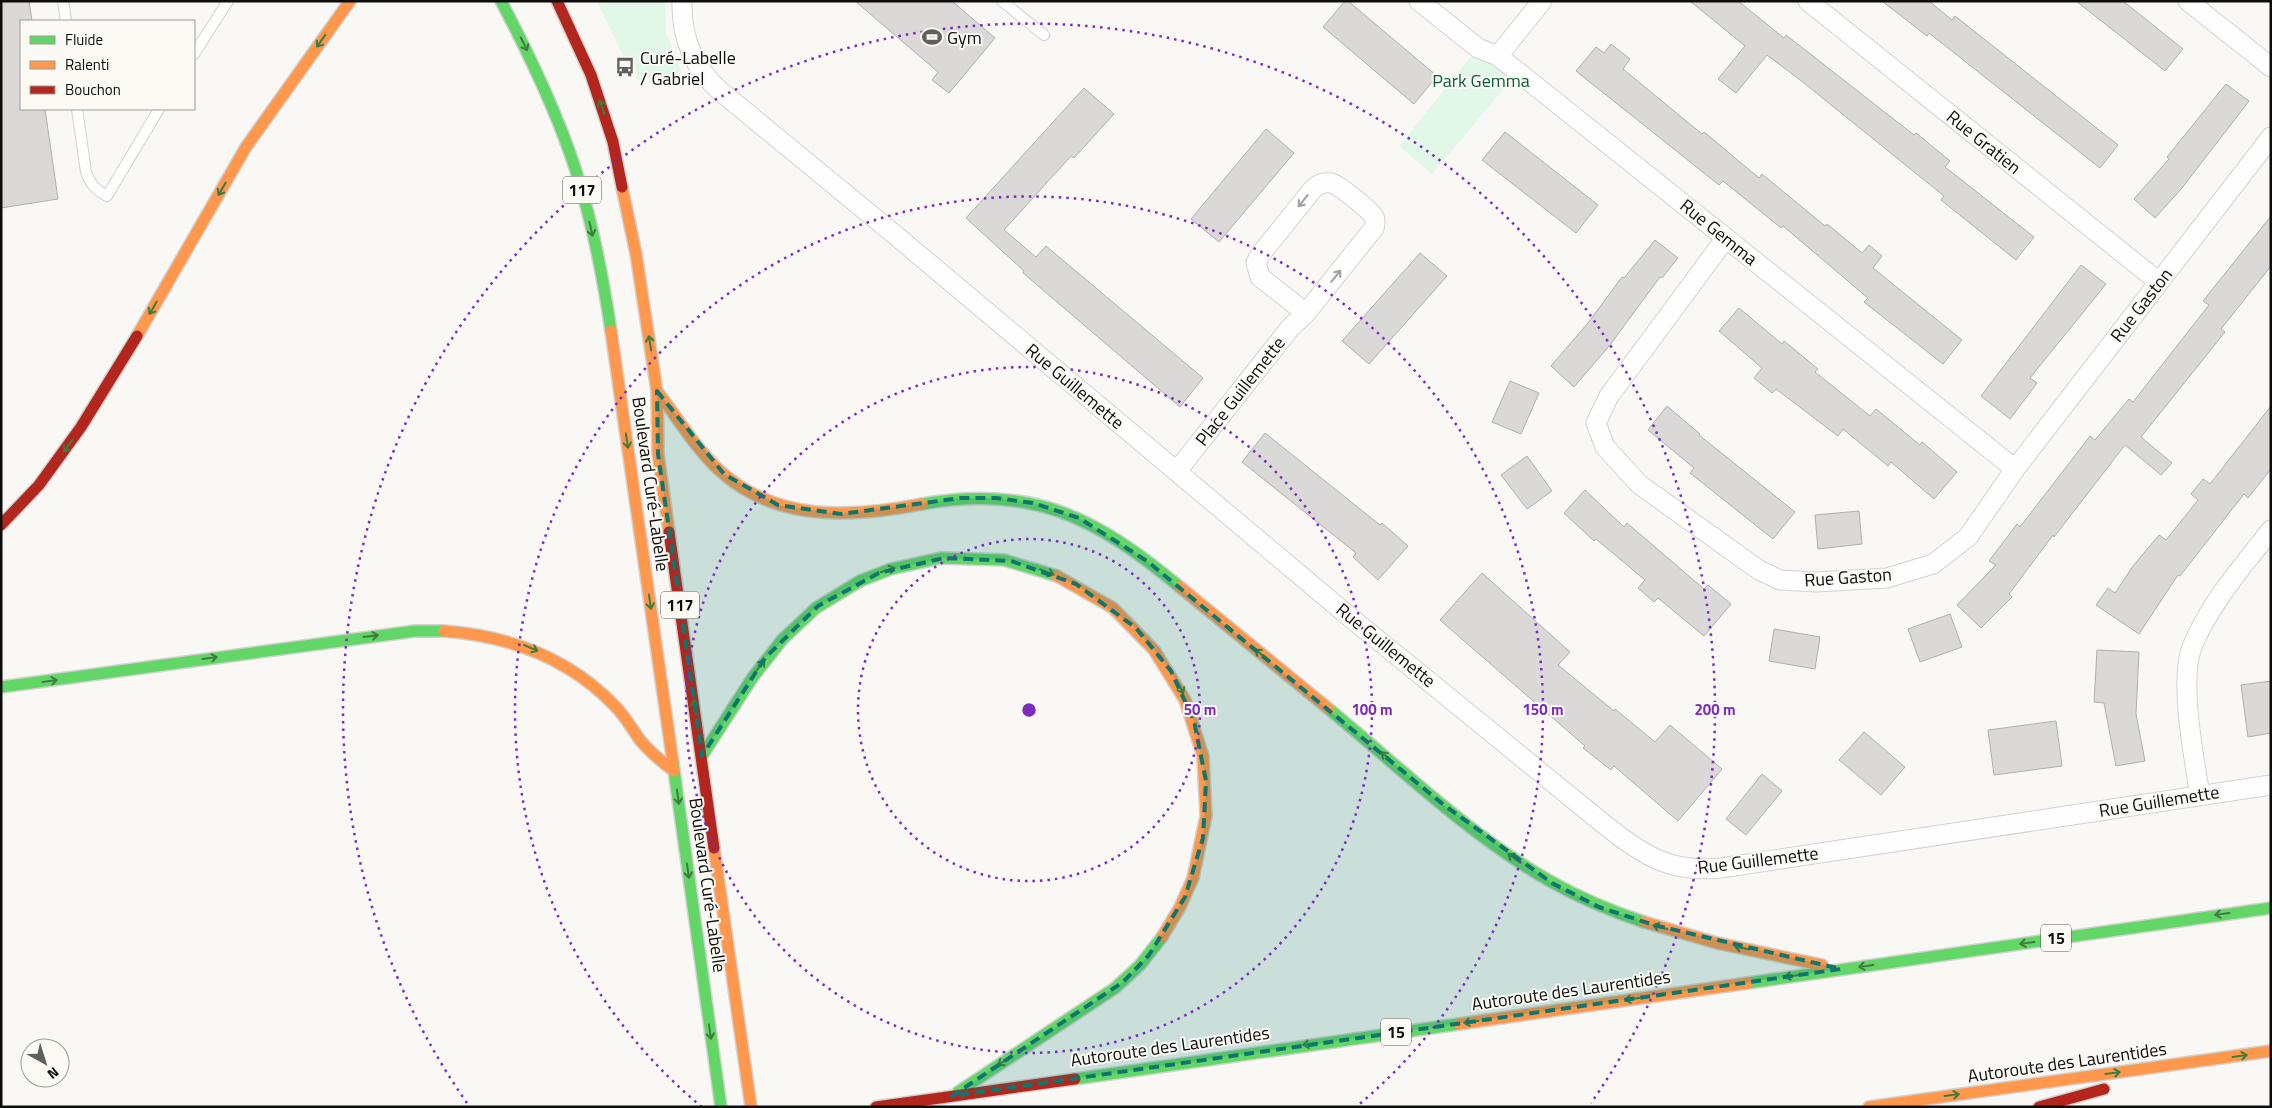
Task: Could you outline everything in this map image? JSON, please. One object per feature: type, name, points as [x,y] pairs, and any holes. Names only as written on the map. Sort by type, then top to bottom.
[{"type":"main road","points":[[1,524],[39,485],[81,427],[117,370],[246,147],[350,1]]},
{"type":"main road","name":"Boulevard Curé-Labelle","points":[[501,1],[550,98],[574,165],[594,241],[621,392],[721,1107]]},
{"type":"main road","name":"Boulevard Curé-Labelle","points":[[557,1],[591,75],[613,142],[636,254],[657,392],[658,454],[751,1107]]},
{"type":"main road","points":[[657,392],[707,456],[724,474],[742,488],[778,505],[797,510],[841,514],[885,511],[961,498],[996,498],[1033,502],[1079,518],[1115,539],[1146,561],[1444,805],[1527,867],[1552,883],[1600,907],[1654,926],[1707,940],[1841,969]]},
{"type":"main road","points":[[702,756],[735,708],[754,673],[778,643],[798,623],[818,606],[846,588],[879,573],[913,563],[944,558],[976,557],[1011,561],[1042,569],[1076,584],[1106,602],[1136,628],[1162,657],[1180,688],[1194,721],[1200,743],[1206,782],[1203,838],[1194,877],[1185,897],[1154,948],[1123,982],[1088,1009],[1045,1034],[953,1101]]},
{"type":"main road","points":[[1,687],[415,631],[459,630],[497,637],[529,647],[583,677],[617,708],[646,748],[674,771]]},
{"type":"main road","name":"Autoroute des Laurentides","points":[[876,1107],[953,1101],[1841,969],[2271,908]]},
{"type":"main road","name":"Autoroute des Laurentides","points":[[1869,1107],[2271,1051]]},
{"type":"main road","points":[[2039,1107],[2209,1060]]},
{"type":"street","name":"Rue Guillemette","points":[[682,1],[682,24],[688,46],[697,66],[711,84],[894,234],[1351,618],[1612,831],[1642,853],[1666,864],[1700,870],[1722,868],[2271,785]]},
{"type":"street","name":"Rue Gemma","points":[[1419,1],[1478,48],[1498,56],[2015,469]]},
{"type":"street","points":[[1498,56],[1542,1]]},
{"type":"street","name":"Rue Gratien","points":[[1808,1],[2159,282]]},
{"type":"street","points":[[2188,1],[2271,67]]},
{"type":"street","name":"Rue Gaston","points":[[1726,238],[1609,396],[1596,423],[1605,446],[1640,485],[1759,570],[1780,580],[1816,582],[1887,578],[1933,564],[1968,537],[2015,469],[2271,138]]},
{"type":"street","name":"Place Guillemette","points":[[1177,471],[1290,328],[1306,313],[1372,232],[1375,225],[1374,218],[1370,212],[1329,183],[1320,184],[1313,189],[1260,255],[1256,263],[1260,277],[1306,313]]},
{"type":"street","points":[[2200,795],[2192,747],[2187,687],[2192,649],[2217,598],[2271,530]]},
{"type":"lane","points":[[63,1],[66,20]]},
{"type":"lane","points":[[195,52],[228,1]]},
{"type":"lane","points":[[1002,1],[1044,35]]},
{"type":"lane","points":[[77,110],[89,182],[96,190],[107,196],[158,110]]},
{"type":"highlighted area","points":[[657,391],[724,474],[778,505],[841,514],[961,498],[996,498],[1033,503],[1079,518],[1147,561],[1444,805],[1552,883],[1599,907],[1654,925],[1841,969],[952,1096],[1123,982],[1149,955],[1185,897],[1203,838],[1206,781],[1194,721],[1171,671],[1136,628],[1076,584],[1011,561],[944,558],[879,573],[818,606],[765,658],[702,756],[658,454]]},
{"type":"green space","points":[[597,1],[665,1],[666,33],[682,72],[637,80],[635,66],[628,66]]},
{"type":"green space","name":"Park Gemma","points":[[1478,48],[1518,72],[1432,174],[1399,146]]},
{"type":"building","points":[[1,1],[29,1],[32,20],[20,20],[20,110],[45,110],[58,199],[1,208]]},
{"type":"building","points":[[855,1],[952,1],[995,38],[949,93],[932,80],[938,72]]},
{"type":"building","points":[[1345,1],[1348,1],[1437,76],[1414,104],[1323,27]]},
{"type":"building","points":[[1690,1],[1738,1],[1784,38],[1786,35],[1914,135],[1916,133],[1950,161],[1945,167],[2034,237],[2016,260],[1941,200],[1944,196],[1767,55],[1736,93],[1718,79],[1745,46]]},
{"type":"building","points":[[1882,1],[1929,1],[1952,20],[1955,16],[2118,145],[2100,168],[1929,33],[1927,36]]},
{"type":"building","points":[[2076,1],[2123,1],[2183,49],[2165,71]]},
{"type":"building","points":[[1611,44],[1630,59],[1623,69],[1702,134],[1704,132],[1759,178],[1762,174],[1825,226],[1827,224],[1862,253],[1869,245],[1882,256],[1873,268],[1962,340],[1943,364],[1864,302],[1868,298],[1783,226],[1781,228],[1723,181],[1719,185],[1576,71],[1596,47],[1604,53]]},
{"type":"building","points":[[2226,84],[2249,101],[2182,188],[2155,218],[2134,199],[2169,159],[2167,157]]},
{"type":"building","points":[[1084,88],[1114,114],[1074,158],[1071,156],[1004,230],[1036,257],[1046,246],[1203,378],[1180,407],[1023,273],[1024,271],[966,218]]},
{"type":"building","points":[[1266,129],[1294,153],[1219,242],[1191,219]]},
{"type":"building","points":[[1505,132],[1598,205],[1576,233],[1482,160]]},
{"type":"building","points":[[2271,216],[2271,266],[2221,329],[2225,332],[2141,437],[2172,463],[2161,475],[2125,445],[2054,537],[2053,535],[2009,594],[2012,597],[1981,628],[1957,605],[1996,565],[1989,561],[2017,524],[2020,527],[2090,436],[2095,440],[2129,399],[2133,402],[2209,305],[2203,301]]},
{"type":"building","points":[[1655,240],[1678,258],[1662,278],[1660,277],[1610,345],[1574,387],[1551,366],[1588,323],[1622,277],[1624,278]]},
{"type":"building","points":[[1420,253],[1447,276],[1369,364],[1342,341]]},
{"type":"building","points":[[2081,265],[2106,284],[2030,378],[2037,383],[2010,419],[1981,396]]},
{"type":"building","points":[[1739,308],[1782,344],[1784,341],[1818,369],[1815,372],[1870,416],[1876,409],[1920,445],[1922,442],[1957,472],[1934,499],[1891,462],[1888,466],[1843,429],[1838,436],[1776,389],[1772,393],[1754,378],[1762,368],[1719,331]]},
{"type":"building","points":[[1510,381],[1539,393],[1521,434],[1492,422]]},
{"type":"building","points":[[1667,406],[1699,435],[1795,512],[1773,539],[1690,473],[1694,468],[1648,430]]},
{"type":"building","points":[[2271,406],[2271,469],[2248,498],[2244,494],[2180,576],[2178,575],[2139,634],[2096,605],[2108,588],[2115,593],[2133,566],[2159,535],[2166,540],[2198,500],[2191,494],[2203,479],[2210,484]]},
{"type":"building","points":[[1265,433],[1380,525],[1382,523],[1408,546],[1378,580],[1353,557],[1356,553],[1242,462]]},
{"type":"building","points":[[1527,456],[1552,491],[1527,509],[1501,475]]},
{"type":"building","points":[[1585,490],[1624,527],[1627,523],[1704,589],[1708,585],[1731,604],[1704,636],[1658,598],[1654,602],[1638,588],[1645,580],[1596,539],[1594,541],[1564,513]]},
{"type":"building","points":[[1859,511],[1862,544],[1818,549],[1815,515]]},
{"type":"building","points":[[1482,573],[1570,652],[1558,665],[1614,711],[1615,709],[1655,742],[1670,725],[1722,769],[1678,821],[1614,766],[1611,770],[1583,748],[1585,746],[1440,620]]},
{"type":"building","points":[[1950,614],[1962,647],[1920,662],[1908,629]]},
{"type":"building","points":[[1774,629],[1820,637],[1815,669],[1769,661]]},
{"type":"building","points":[[2097,650],[2139,652],[2136,714],[2145,761],[2116,766],[2104,703],[2094,702]]},
{"type":"building","points":[[2271,681],[2271,733],[2248,737],[2241,685]]},
{"type":"building","points":[[2056,721],[2062,766],[1994,775],[1988,730]]},
{"type":"building","points":[[1864,732],[1905,767],[1881,795],[1839,760]]},
{"type":"building","points":[[1762,774],[1782,791],[1746,835],[1726,819]]},
{"type":"traffic: fast","points":[[501,1],[542,84],[576,171],[597,251],[611,331]]},
{"type":"traffic: fast","points":[[922,504],[962,499],[997,499],[1031,503],[1062,512],[1091,525],[1120,542],[1180,587]]},
{"type":"traffic: fast","points":[[702,756],[753,677],[782,640],[816,608],[860,581],[891,569],[941,558],[1004,560],[1057,576]]},
{"type":"traffic: fast","points":[[1,687],[415,631],[444,631]]},
{"type":"traffic: fast","points":[[1329,709],[1463,822],[1520,863],[1584,899],[1644,922]]},
{"type":"traffic: fast","points":[[673,763],[721,1107]]},
{"type":"traffic: fast","points":[[1748,983],[2271,908]]},
{"type":"traffic: fast","points":[[958,1092],[1115,988],[1140,965],[1162,937]]},
{"type":"traffic: fast","points":[[1075,1079],[1459,1024]]},
{"type":"traffic: slow","points":[[137,336],[246,147],[350,1]]},
{"type":"traffic: slow","points":[[622,187],[636,254],[657,391],[658,454],[669,532]]},
{"type":"traffic: slow","points":[[611,331],[673,763]]},
{"type":"traffic: slow","points":[[657,391],[709,460],[740,486],[764,499],[788,507],[814,512],[841,513],[868,512],[922,504]]},
{"type":"traffic: slow","points":[[1057,576],[1113,608],[1154,650],[1185,700],[1203,756],[1206,816],[1193,878],[1180,907],[1162,937]]},
{"type":"traffic: slow","points":[[1180,587],[1329,709]]},
{"type":"traffic: slow","points":[[444,631],[492,638],[515,644],[558,662],[597,689],[619,710],[640,740],[656,757],[674,771]]},
{"type":"traffic: slow","points":[[714,848],[751,1107]]},
{"type":"traffic: slow","points":[[1644,922],[1717,943],[1822,965]]},
{"type":"traffic: slow","points":[[1459,1024],[1748,983]]},
{"type":"traffic: slow","points":[[1869,1107],[2271,1051]]},
{"type":"traffic: jam","points":[[557,1],[591,75],[613,142],[622,187]]},
{"type":"traffic: jam","points":[[1,525],[39,485],[81,427],[137,336]]},
{"type":"traffic: jam","points":[[669,532],[714,848]]},
{"type":"traffic: jam","points":[[876,1107],[1075,1079]]},
{"type":"traffic: jam","points":[[2039,1107],[2104,1089]]},
{"type":"place","name":"Gym","points":[[932,37]]},
{"type":"place","name":"Curé-Labelle / Gabriel","points":[[625,67]]}]
